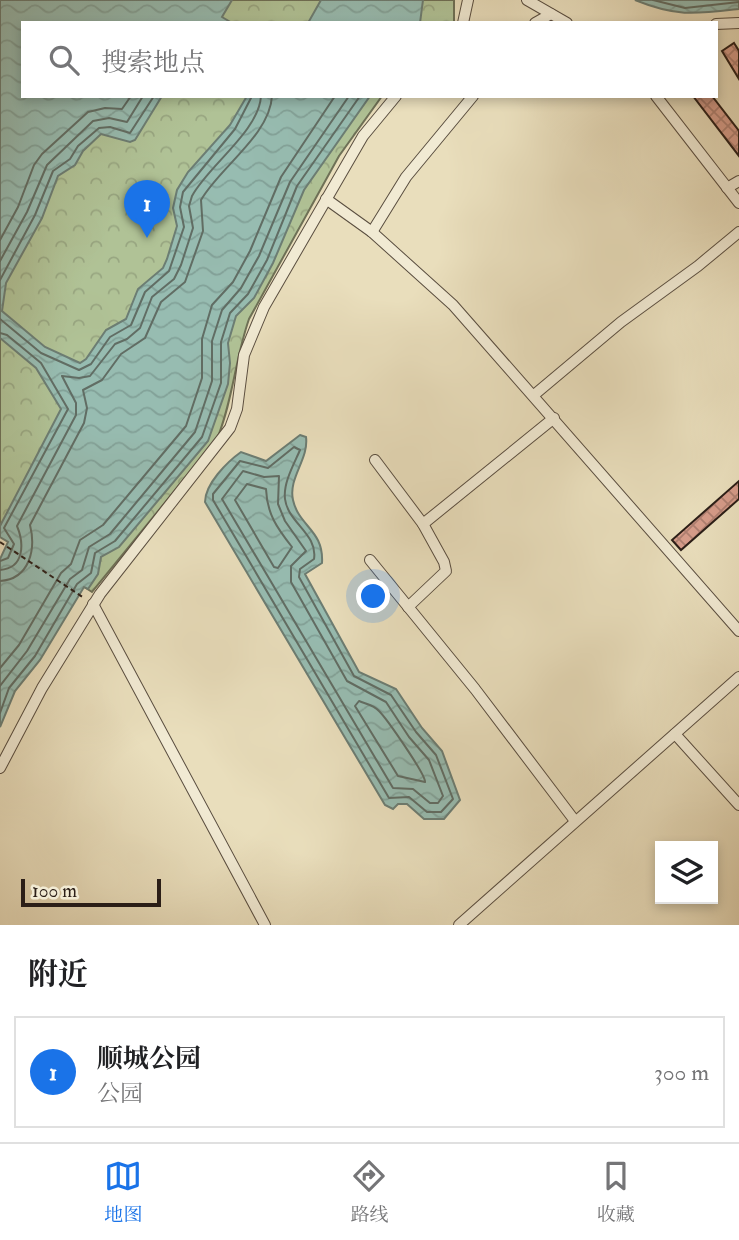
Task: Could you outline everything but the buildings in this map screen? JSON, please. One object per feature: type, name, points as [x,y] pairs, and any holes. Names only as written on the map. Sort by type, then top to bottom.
[{"type":"street","points":[[466,19],[468,0]]},
{"type":"street","points":[[527,0],[563,21]]},
{"type":"street","points":[[539,21],[551,14]]},
{"type":"street","points":[[718,24],[739,23]]},
{"type":"street","points":[[0,768],[42,688],[93,604],[230,428],[237,409],[249,340],[363,136],[394,98]]},
{"type":"street","points":[[372,232],[406,177],[471,98]]},
{"type":"street","points":[[658,98],[739,202]]},
{"type":"street","points":[[727,188],[739,181]]},
{"type":"street","points":[[326,199],[372,232],[453,305],[739,631]]},
{"type":"street","points":[[534,395],[621,321],[698,267],[739,232]]},
{"type":"street","points":[[423,524],[554,418]]},
{"type":"street","points":[[375,460],[423,524],[444,562],[446,571],[408,607]]},
{"type":"street","points":[[370,560],[575,821]]},
{"type":"street","points":[[93,604],[265,925]]},
{"type":"street","points":[[459,925],[739,677]]},
{"type":"street","points":[[676,734],[739,805]]},
{"type":"path","points":[[0,542],[93,604]]},
{"type":"green space","points":[[0,0],[454,0],[454,21],[21,21],[21,98],[381,98],[339,156],[249,319],[217,439],[92,592],[0,532]]},
{"type":"water","points":[[0,0],[232,0],[222,17],[229,21],[21,21],[21,98],[161,98],[135,140],[130,142],[101,134],[83,151],[75,165],[58,176],[42,218],[6,283],[2,311],[45,347],[80,363],[86,359],[106,330],[126,319],[138,289],[163,268],[177,226],[173,208],[177,190],[188,172],[230,125],[246,98],[369,98],[304,190],[273,263],[254,298],[236,316],[228,343],[228,384],[208,441],[119,547],[101,557],[98,574],[88,589],[84,587],[40,660],[15,691],[0,727],[0,559],[8,542],[0,537],[0,526],[61,409],[36,368],[0,338]]},
{"type":"water","points":[[321,0],[423,0],[420,21],[309,21]]},
{"type":"water","points":[[635,0],[739,0],[739,9],[686,13]]},
{"type":"water","points":[[300,435],[306,437],[306,445],[293,484],[293,500],[300,517],[315,536],[322,552],[322,563],[305,574],[359,672],[396,689],[422,728],[442,751],[460,800],[444,819],[424,819],[407,804],[398,804],[393,809],[385,805],[205,502],[209,488],[223,467],[241,452],[266,461]]},
{"type":"place","name":"顺城公园","points":[[147,238]]}]
